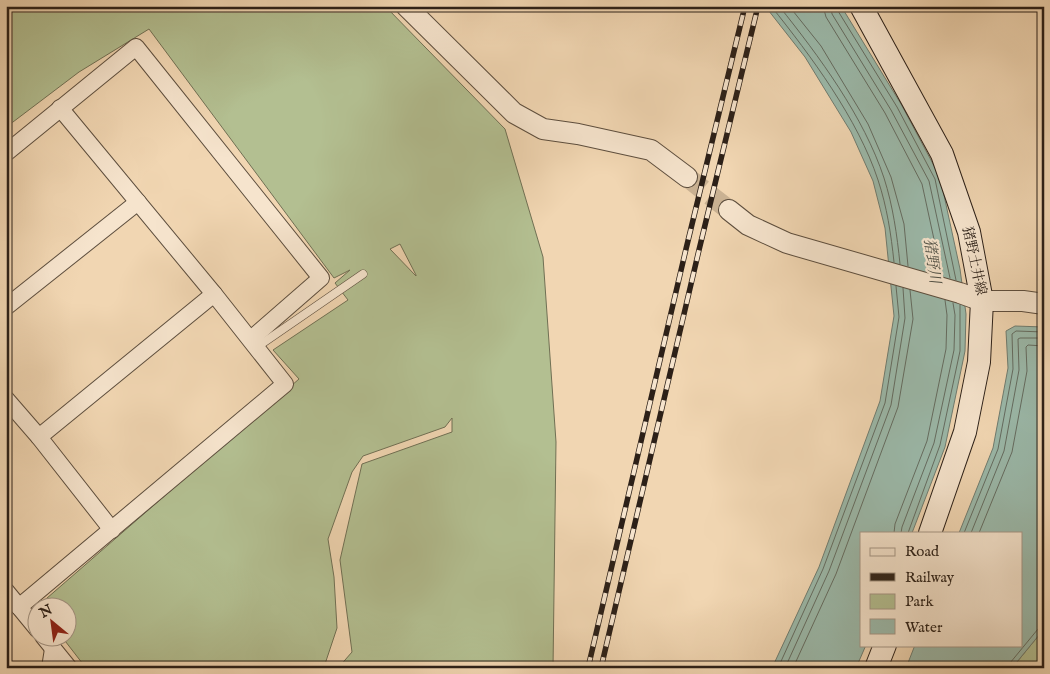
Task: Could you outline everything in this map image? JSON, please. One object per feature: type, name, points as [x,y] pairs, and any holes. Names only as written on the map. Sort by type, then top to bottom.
[{"type":"main road","name":"猪野土井線","points":[[861,6],[942,154],[969,232],[982,301],[979,362],[965,432],[930,532]]},
{"type":"main road","points":[[876,668],[885,646]]},
{"type":"street","points":[[406,6],[514,113],[543,129],[578,134],[651,150],[687,177]]},
{"type":"street","points":[[6,153],[136,47],[320,278],[254,343]]},
{"type":"street","points":[[19,607],[285,384],[254,343],[60,108]]},
{"type":"street","points":[[6,307],[138,202]]},
{"type":"street","points":[[729,210],[748,225],[787,243],[982,301],[1023,301],[1044,304]]},
{"type":"street","points":[[39,437],[214,294]]},
{"type":"street","points":[[6,399],[39,437],[112,530]]},
{"type":"street","points":[[6,591],[28,618]]},
{"type":"street","points":[[48,646],[50,668]]},
{"type":"street","points":[[51,646],[69,668]]},
{"type":"lane","points":[[254,343],[363,274]]},
{"type":"green space","points":[[6,6],[385,6],[505,129],[543,257],[556,442],[553,668],[338,668],[352,652],[340,560],[362,464],[452,432],[452,418],[445,427],[363,456],[352,472],[328,539],[334,577],[337,628],[322,668],[86,668],[69,646],[78,646],[78,596],[49,596],[299,379],[273,350],[348,300],[335,283],[350,270],[334,278],[149,29],[79,72],[9,125],[6,124]],"holes":[[[400,244],[416,276],[390,249]]]},
{"type":"green space","points":[[1044,629],[1044,668],[1012,668]]},
{"type":"water","name":"猪野川","points":[[765,6],[841,6],[901,104],[940,177],[960,269],[966,314],[965,351],[945,447],[912,532],[860,532],[860,646],[866,646],[856,668],[772,668],[819,567],[880,401],[894,316],[885,228],[873,181],[851,132],[805,57]]},
{"type":"water","points":[[1015,326],[1044,327],[1044,629],[1012,668],[906,668],[915,646],[1022,646],[1022,532],[959,532],[993,448],[1008,368],[1006,331]]},
{"type":"tunnel","points":[[687,177],[729,210]]},
{"type":"railway","points":[[588,668],[745,6]]},
{"type":"railway","points":[[601,668],[758,6]]}]
